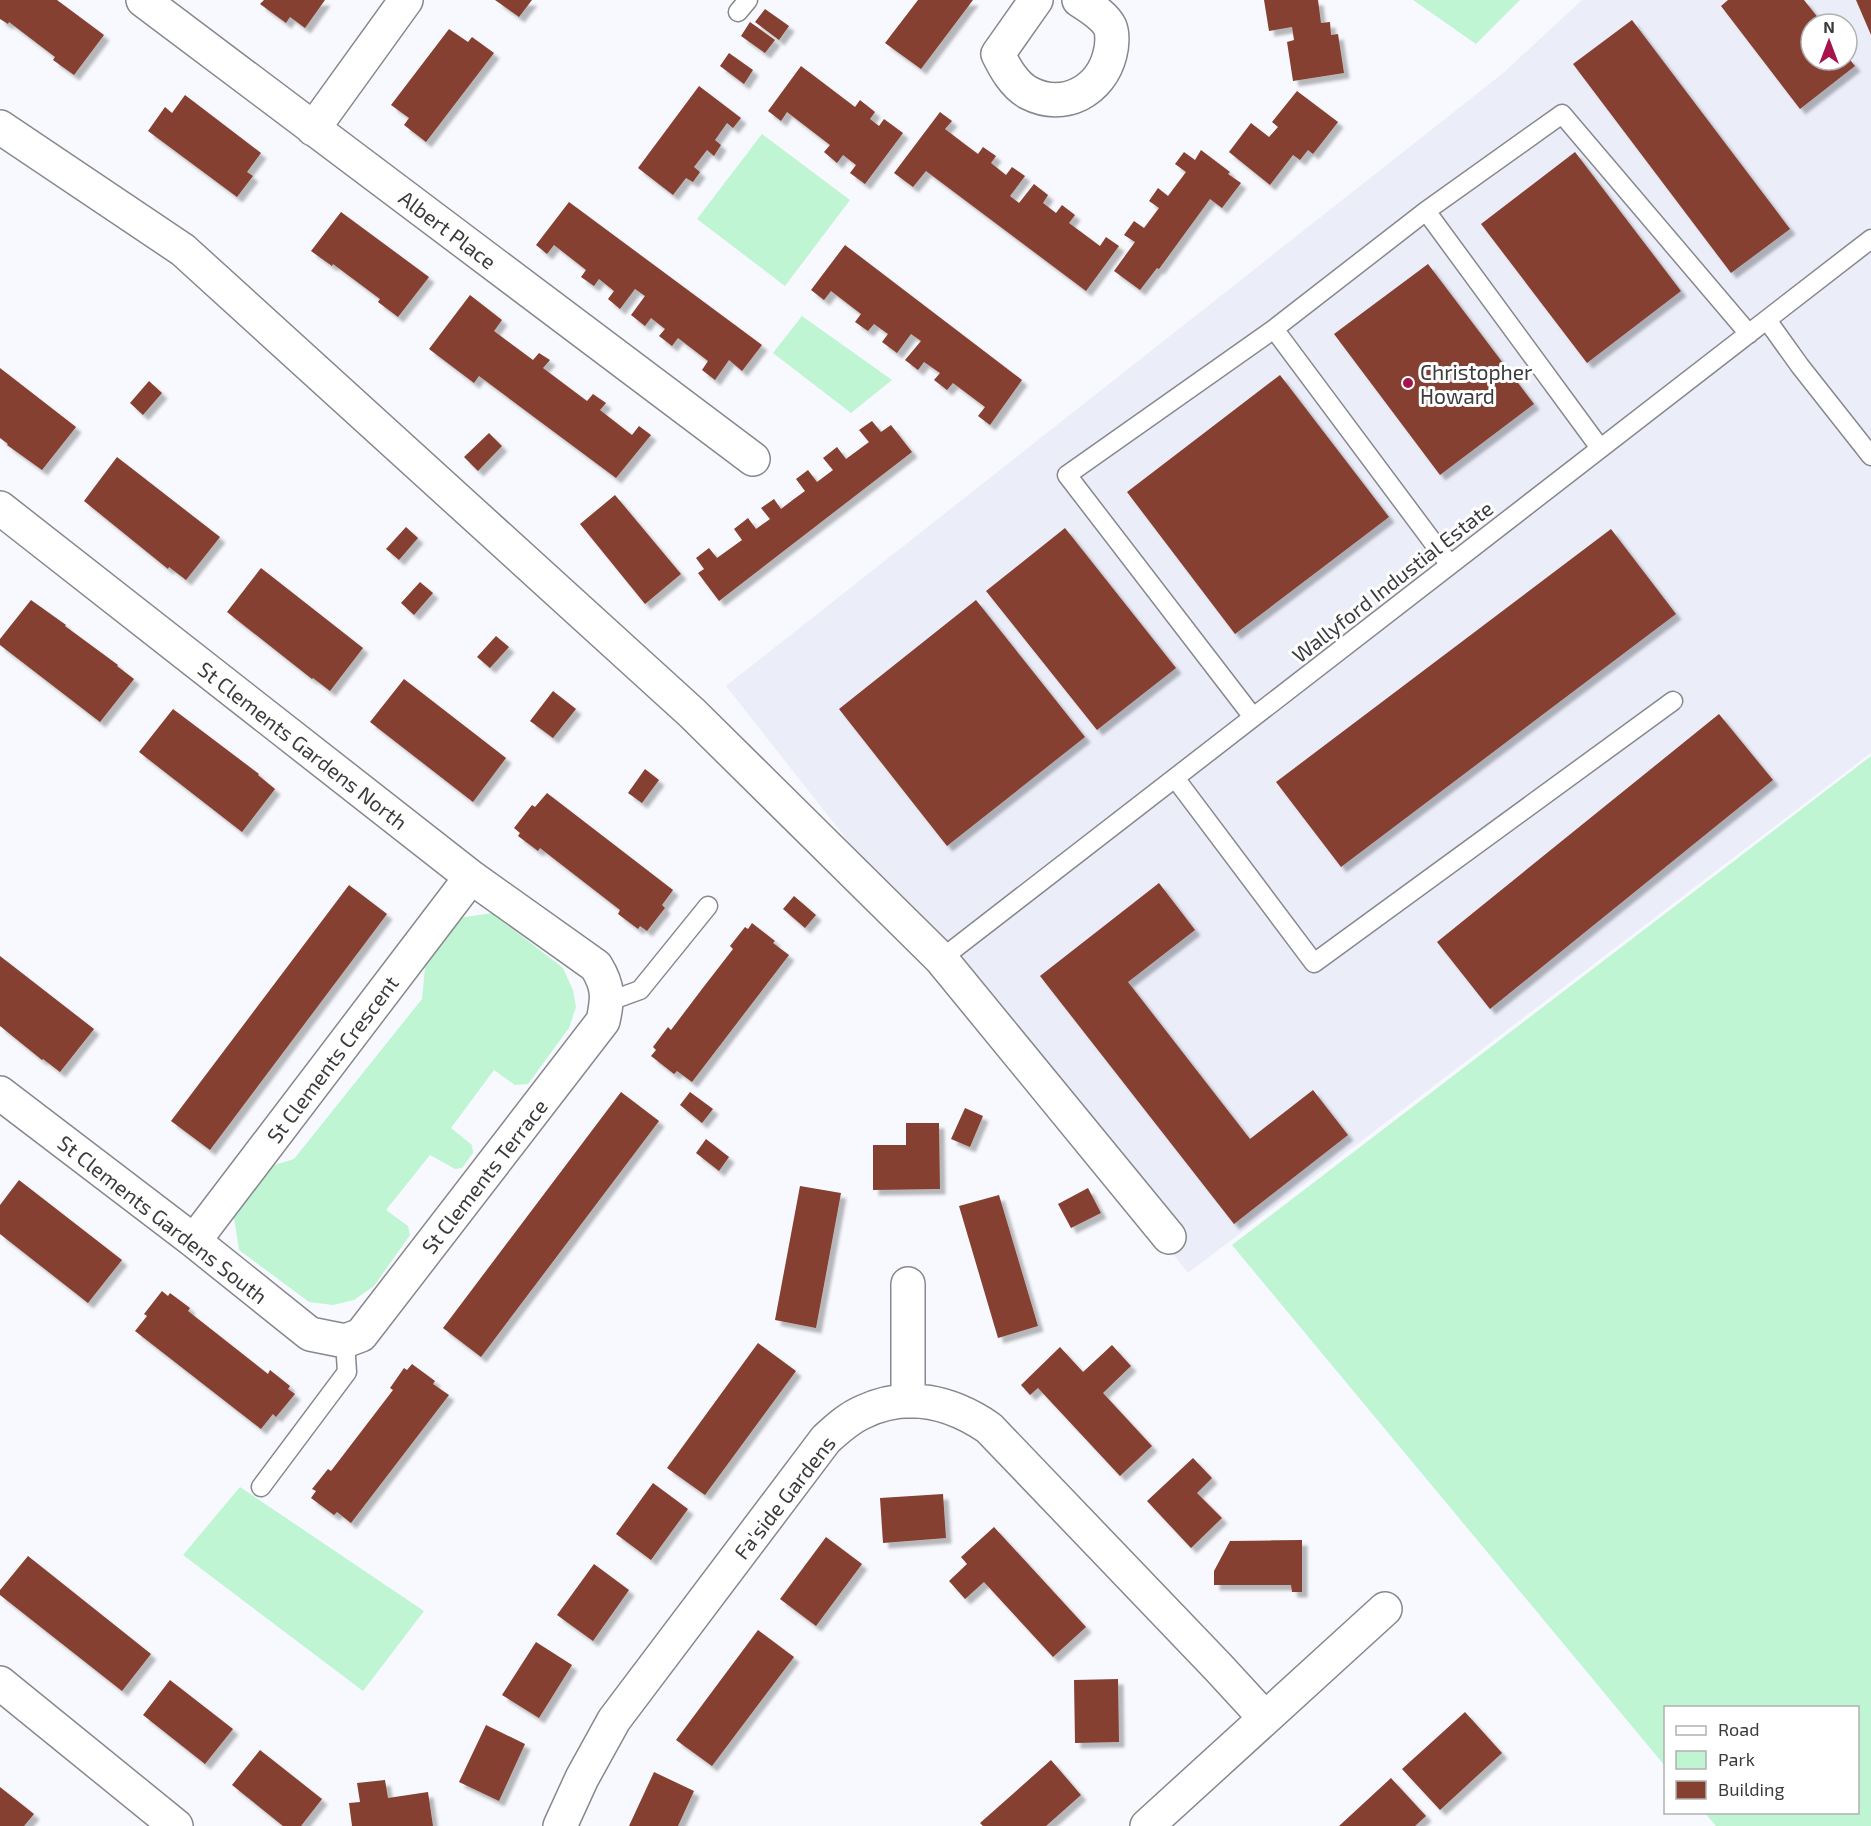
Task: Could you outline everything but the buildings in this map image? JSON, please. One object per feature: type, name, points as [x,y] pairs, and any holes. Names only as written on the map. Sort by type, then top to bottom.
[{"type":"street","name":"Albert Place","points":[[143,0],[753,459]]},
{"type":"street","points":[[313,129],[406,0]]},
{"type":"street","points":[[1036,0],[998,54],[1006,71],[1027,92],[1046,99],[1065,100],[1083,94],[1097,82],[1108,66],[1112,47],[1110,28],[1097,13],[1079,0]]},
{"type":"street","points":[[0,127],[183,250],[692,713],[941,959],[1169,1237]]},
{"type":"street","name":"St Clements Gardens North","points":[[0,508],[471,877],[596,966],[606,992]]},
{"type":"street","name":"St Clements Crescent","points":[[194,1241],[471,877]]},
{"type":"street","name":"St Clements Terrace","points":[[337,1340],[361,1335],[603,1021],[606,992]]},
{"type":"street","name":"St Clements Gardens South","points":[[0,1093],[194,1241],[310,1334],[337,1340]]},
{"type":"street","points":[[908,1284],[908,1401]]},
{"type":"street","name":"Fa'side Gardens","points":[[560,1826],[582,1778],[614,1720],[826,1438],[863,1412],[885,1404],[908,1401],[930,1402],[951,1407],[989,1428],[1265,1718]]},
{"type":"street","points":[[1147,1826],[1385,1609]]},
{"type":"street","points":[[0,1683],[176,1826]]},
{"type":"lane","points":[[1254,717],[1068,475],[1274,329],[1426,211],[1562,114],[1749,334]]},
{"type":"lane","points":[[1426,211],[1600,448]]},
{"type":"lane","name":"Wallyford Industial Estate","points":[[941,959],[1871,239]]},
{"type":"lane","points":[[1767,320],[1871,456]]},
{"type":"lane","points":[[1274,329],[1450,565]]},
{"type":"lane","points":[[1175,778],[1314,963],[1673,701]]},
{"type":"lane","points":[[606,992],[640,990],[708,906]]},
{"type":"lane","points":[[261,1487],[347,1372],[337,1340]]},
{"type":"shaded area","points":[[1582,0],[1871,0],[1871,753],[1188,1273],[726,686],[1502,74]]},
{"type":"green space","points":[[1413,0],[1520,0],[1476,44]]},
{"type":"green space","points":[[762,134],[850,200],[785,286],[697,219]]},
{"type":"green space","points":[[802,316],[892,380],[851,413],[773,353]]},
{"type":"green space","points":[[1871,756],[1871,1826],[1716,1826],[1706,1814],[1859,1814],[1859,1706],[1664,1706],[1664,1765],[1232,1245]]},
{"type":"green space","points":[[492,913],[563,968],[573,990],[576,1007],[569,1028],[528,1084],[515,1085],[494,1070],[451,1128],[472,1145],[473,1153],[462,1168],[455,1169],[430,1155],[386,1210],[408,1226],[410,1235],[374,1286],[354,1300],[333,1305],[309,1302],[239,1250],[233,1211],[268,1167],[294,1159],[422,999],[426,957],[459,918]]},
{"type":"green space","points":[[240,1487],[424,1611],[363,1691],[183,1555]]},
{"type":"place","name":"Christopher Howard","points":[[1408,383]]}]
